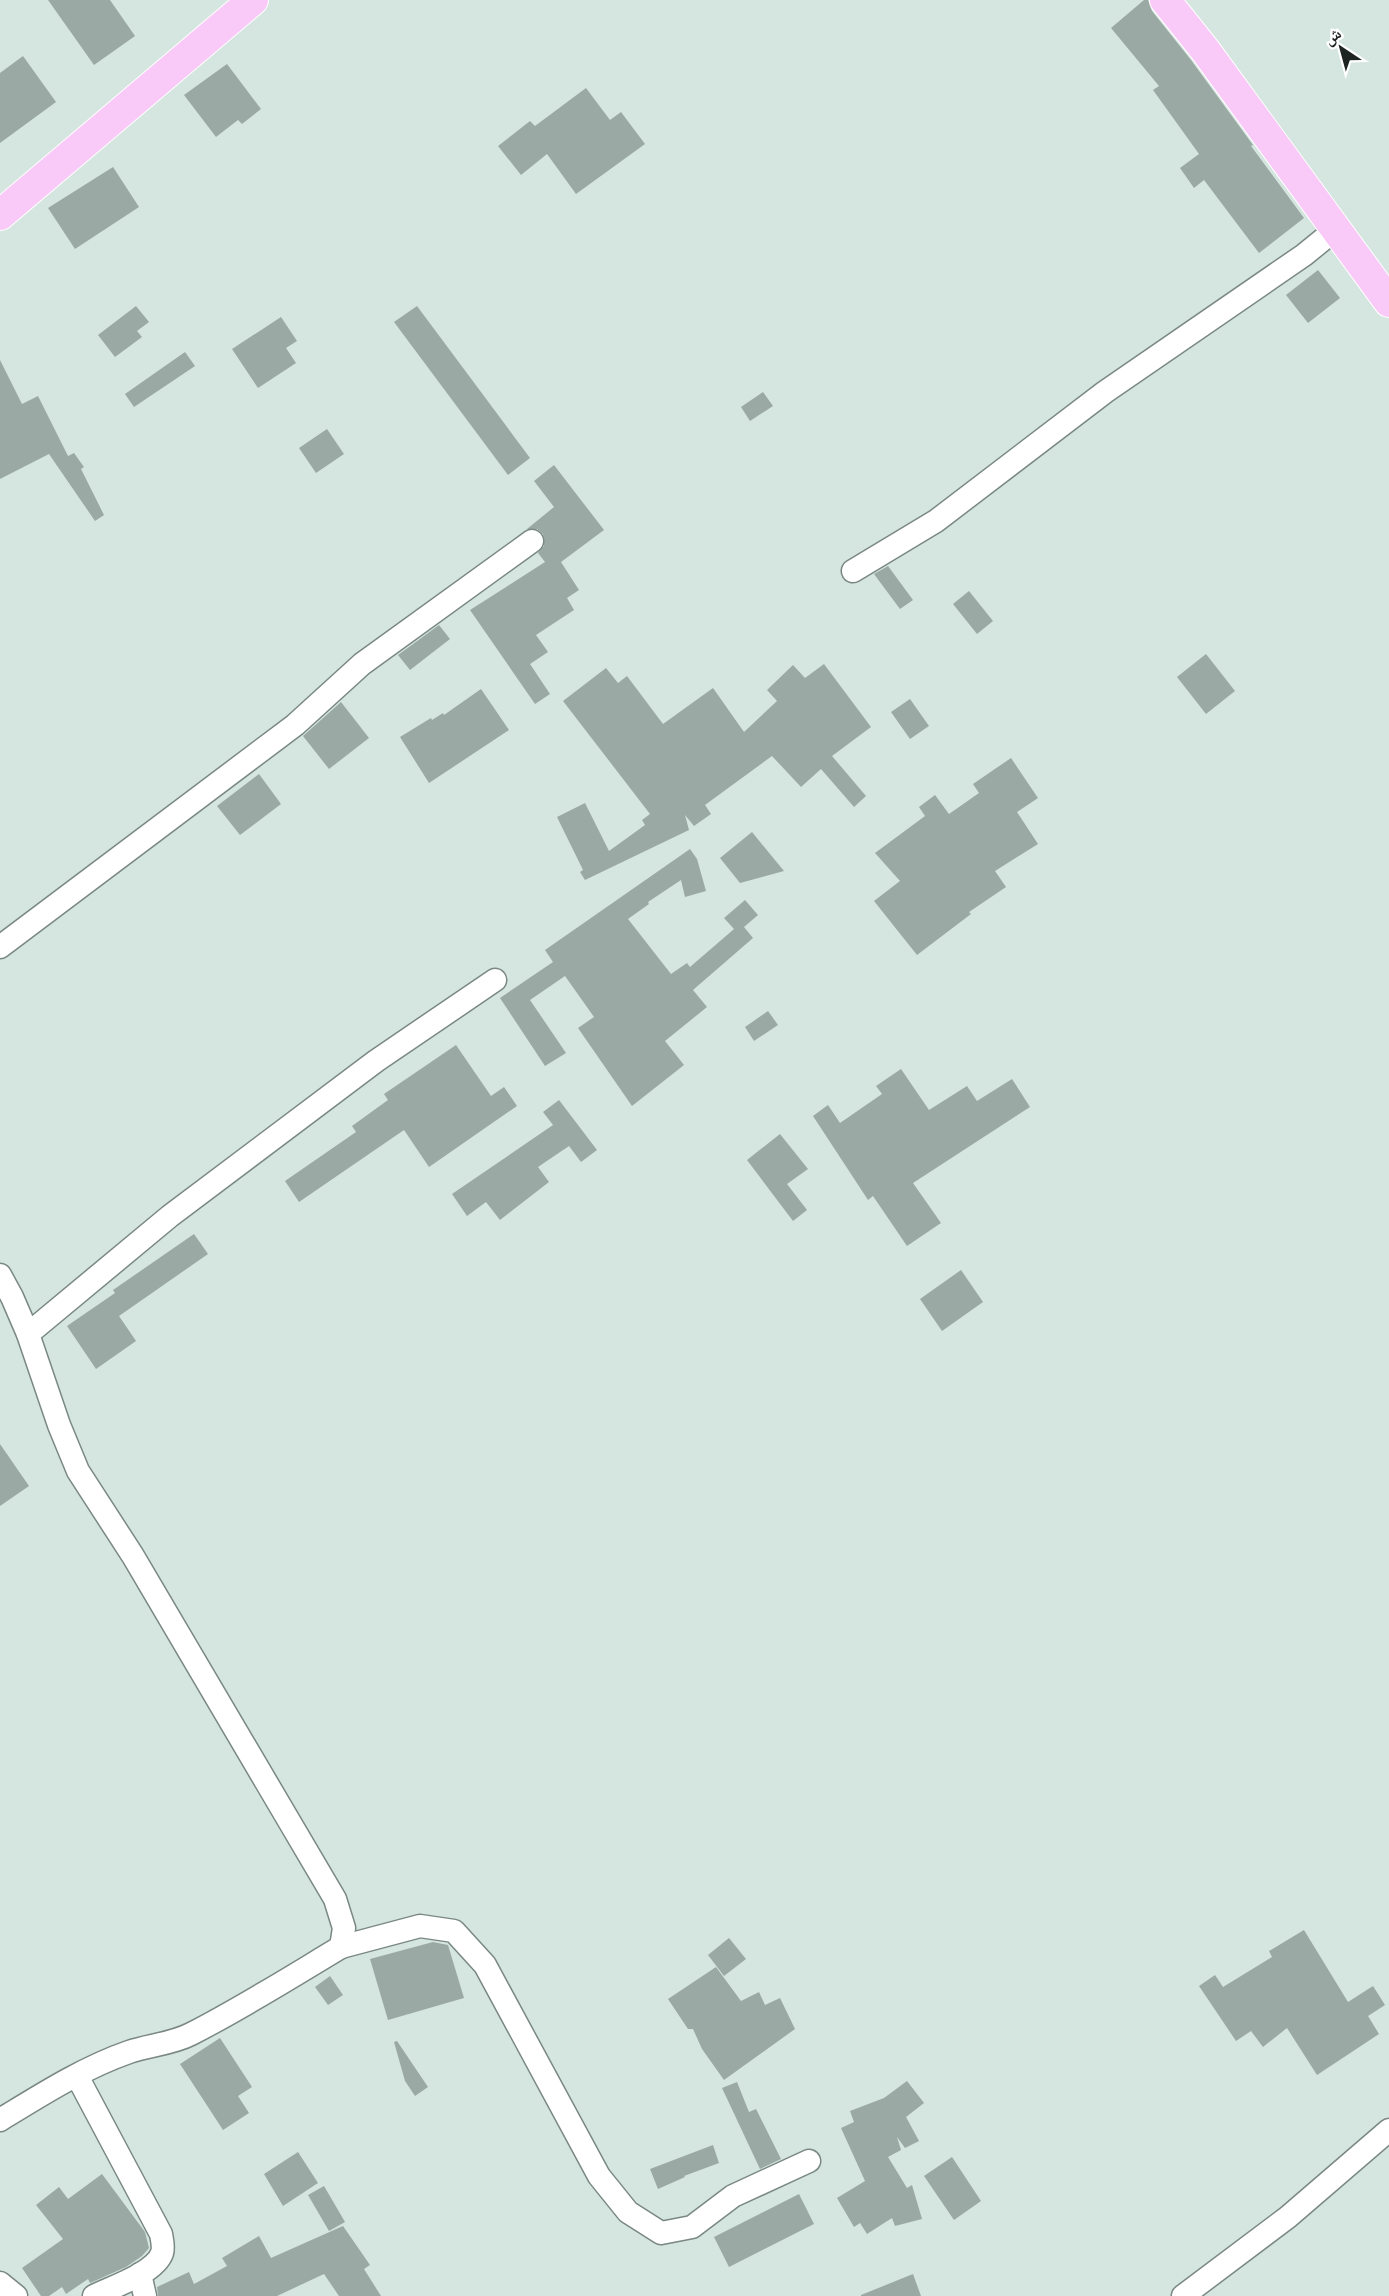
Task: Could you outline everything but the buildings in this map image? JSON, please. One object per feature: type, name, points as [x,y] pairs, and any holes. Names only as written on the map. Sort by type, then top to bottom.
[{"type":"main road","points":[[0,215],[253,0]]},
{"type":"main road","points":[[1165,0],[1205,50],[1389,302]]},
{"type":"street","points":[[853,571],[936,521],[1105,392],[1304,255],[1336,229]]},
{"type":"street","points":[[0,947],[295,724],[362,664],[532,541]]},
{"type":"street","points":[[28,1334],[179,1209],[376,1061],[495,980]]},
{"type":"street","points":[[0,1275],[28,1334],[58,1425],[78,1471],[133,1556],[335,1899],[344,1928],[341,1947]]},
{"type":"street","points":[[0,2120],[77,2076],[130,2052],[188,2036],[341,1947],[420,1926],[454,1931],[485,1965],[598,2176],[628,2212],[661,2233],[692,2227],[734,2196],[809,2161]]},
{"type":"street","points":[[77,2076],[161,2234],[164,2251],[143,2285],[94,2296]]},
{"type":"street","points":[[1183,2296],[1288,2217],[1389,2130]]},
{"type":"street","points":[[0,2283],[16,2296]]}]
